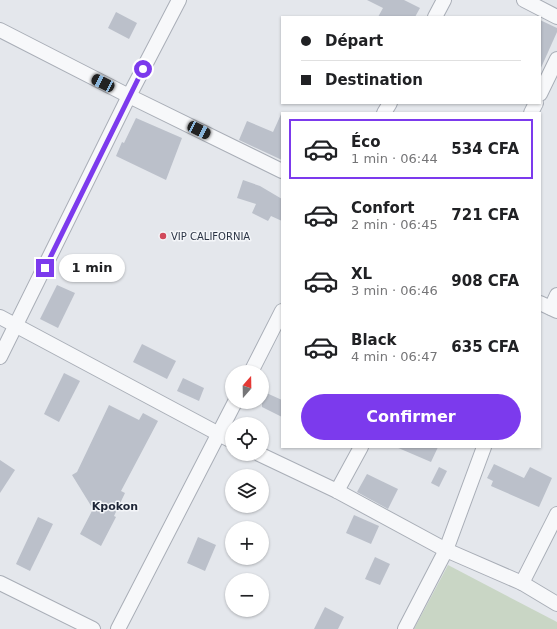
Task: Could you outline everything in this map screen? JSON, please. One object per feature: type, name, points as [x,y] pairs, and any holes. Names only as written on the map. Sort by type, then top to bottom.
[{"type":"street","points":[[0,357],[129,96],[179,0]]},
{"type":"street","points":[[436,16],[444,0]]},
{"type":"street","points":[[524,0],[557,17]]},
{"type":"street","points":[[0,30],[129,96],[281,171]]},
{"type":"street","points":[[541,92],[557,58]]},
{"type":"street","points":[[546,307],[557,295]]},
{"type":"street","points":[[255,365],[281,313]]},
{"type":"street","points":[[0,317],[225,438]]},
{"type":"street","points":[[118,629],[231,409]]},
{"type":"street","points":[[337,491],[360,448]]},
{"type":"street","points":[[405,629],[446,550],[484,448]]},
{"type":"street","points":[[269,459],[337,491],[446,550],[522,583],[557,604]]},
{"type":"street","points":[[522,583],[557,514]]},
{"type":"street","points":[[0,583],[93,629]]},
{"type":"green space","points":[[448,565],[557,622],[557,629],[414,629]]},
{"type":"building","points":[[367,0],[404,0],[420,8],[416,16],[379,16],[383,8]]},
{"type":"building","points":[[116,12],[137,23],[129,39],[108,28]]},
{"type":"building","points":[[541,20],[557,28],[557,32],[541,68]]},
{"type":"building","points":[[281,114],[281,160],[239,140],[247,121],[273,132]]},
{"type":"building","points":[[136,118],[182,138],[166,180],[116,156],[122,142],[124,143]]},
{"type":"building","points":[[243,180],[260,186],[281,198],[281,221],[271,216],[268,221],[252,213],[256,204],[237,198]]},
{"type":"building","points":[[57,285],[75,293],[58,328],[40,319]]},
{"type":"building","points":[[142,344],[176,361],[167,379],[133,362]]},
{"type":"building","points":[[64,373],[80,381],[59,422],[44,414]]},
{"type":"building","points":[[183,378],[204,388],[199,401],[177,391]]},
{"type":"building","points":[[269,394],[281,400],[281,416],[266,409],[269,409]]},
{"type":"building","points":[[109,405],[139,420],[143,413],[158,421],[121,491],[125,493],[114,516],[116,517],[101,546],[80,534],[93,509],[72,475],[77,472]]},
{"type":"building","points":[[398,448],[438,448],[431,462]]},
{"type":"building","points":[[0,460],[15,470],[0,493]]},
{"type":"building","points":[[494,464],[524,478],[530,467],[552,478],[539,507],[491,486],[493,481],[487,478]]},
{"type":"building","points":[[439,467],[447,471],[439,487],[431,483]]},
{"type":"building","points":[[367,474],[398,489],[388,509],[357,492]]},
{"type":"building","points":[[354,515],[379,526],[371,544],[346,533]]},
{"type":"building","points":[[38,517],[53,524],[30,571],[16,564]]},
{"type":"building","points":[[198,537],[216,545],[205,571],[187,563]]},
{"type":"building","points":[[375,557],[390,564],[380,585],[365,579]]},
{"type":"building","points":[[325,607],[344,617],[338,629],[314,629]]},
{"type":"place","name":"VIP CALIFORNIA","points":[[163,236]]},
{"type":"district","name":"Kpokon","points":[[115,506]]},
{"type":"route","points":[[45,268],[143,69]]}]
